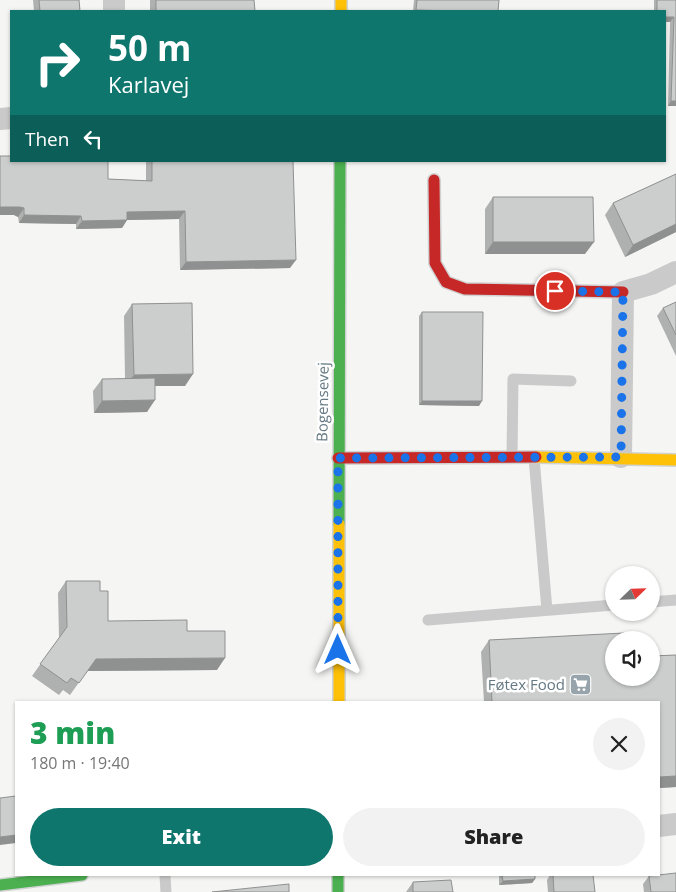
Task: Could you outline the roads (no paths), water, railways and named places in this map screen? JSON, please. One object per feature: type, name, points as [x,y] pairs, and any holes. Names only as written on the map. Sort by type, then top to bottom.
[{"type":"street","name":"Bogensevej","points":[[338,701],[340,162]]},
{"type":"street","points":[[434,180],[435,263],[446,282],[465,289],[623,292],[651,284],[676,272]]},
{"type":"street","points":[[621,457],[623,292]]},
{"type":"street","points":[[338,458],[621,457],[676,460]]},
{"type":"street","points":[[660,826],[676,824]]},
{"type":"street","points":[[0,885],[74,876]]},
{"type":"street","points":[[338,876],[338,892]]},
{"type":"lane","points":[[512,457],[513,379],[571,381]]},
{"type":"lane","points":[[534,457],[547,610]]},
{"type":"lane","points":[[660,601],[676,600]]},
{"type":"lane","points":[[428,620],[605,606]]},
{"type":"lane","points":[[165,876],[166,892]]},
{"type":"place","name":"Føtex Food","points":[[581,685]]}]
